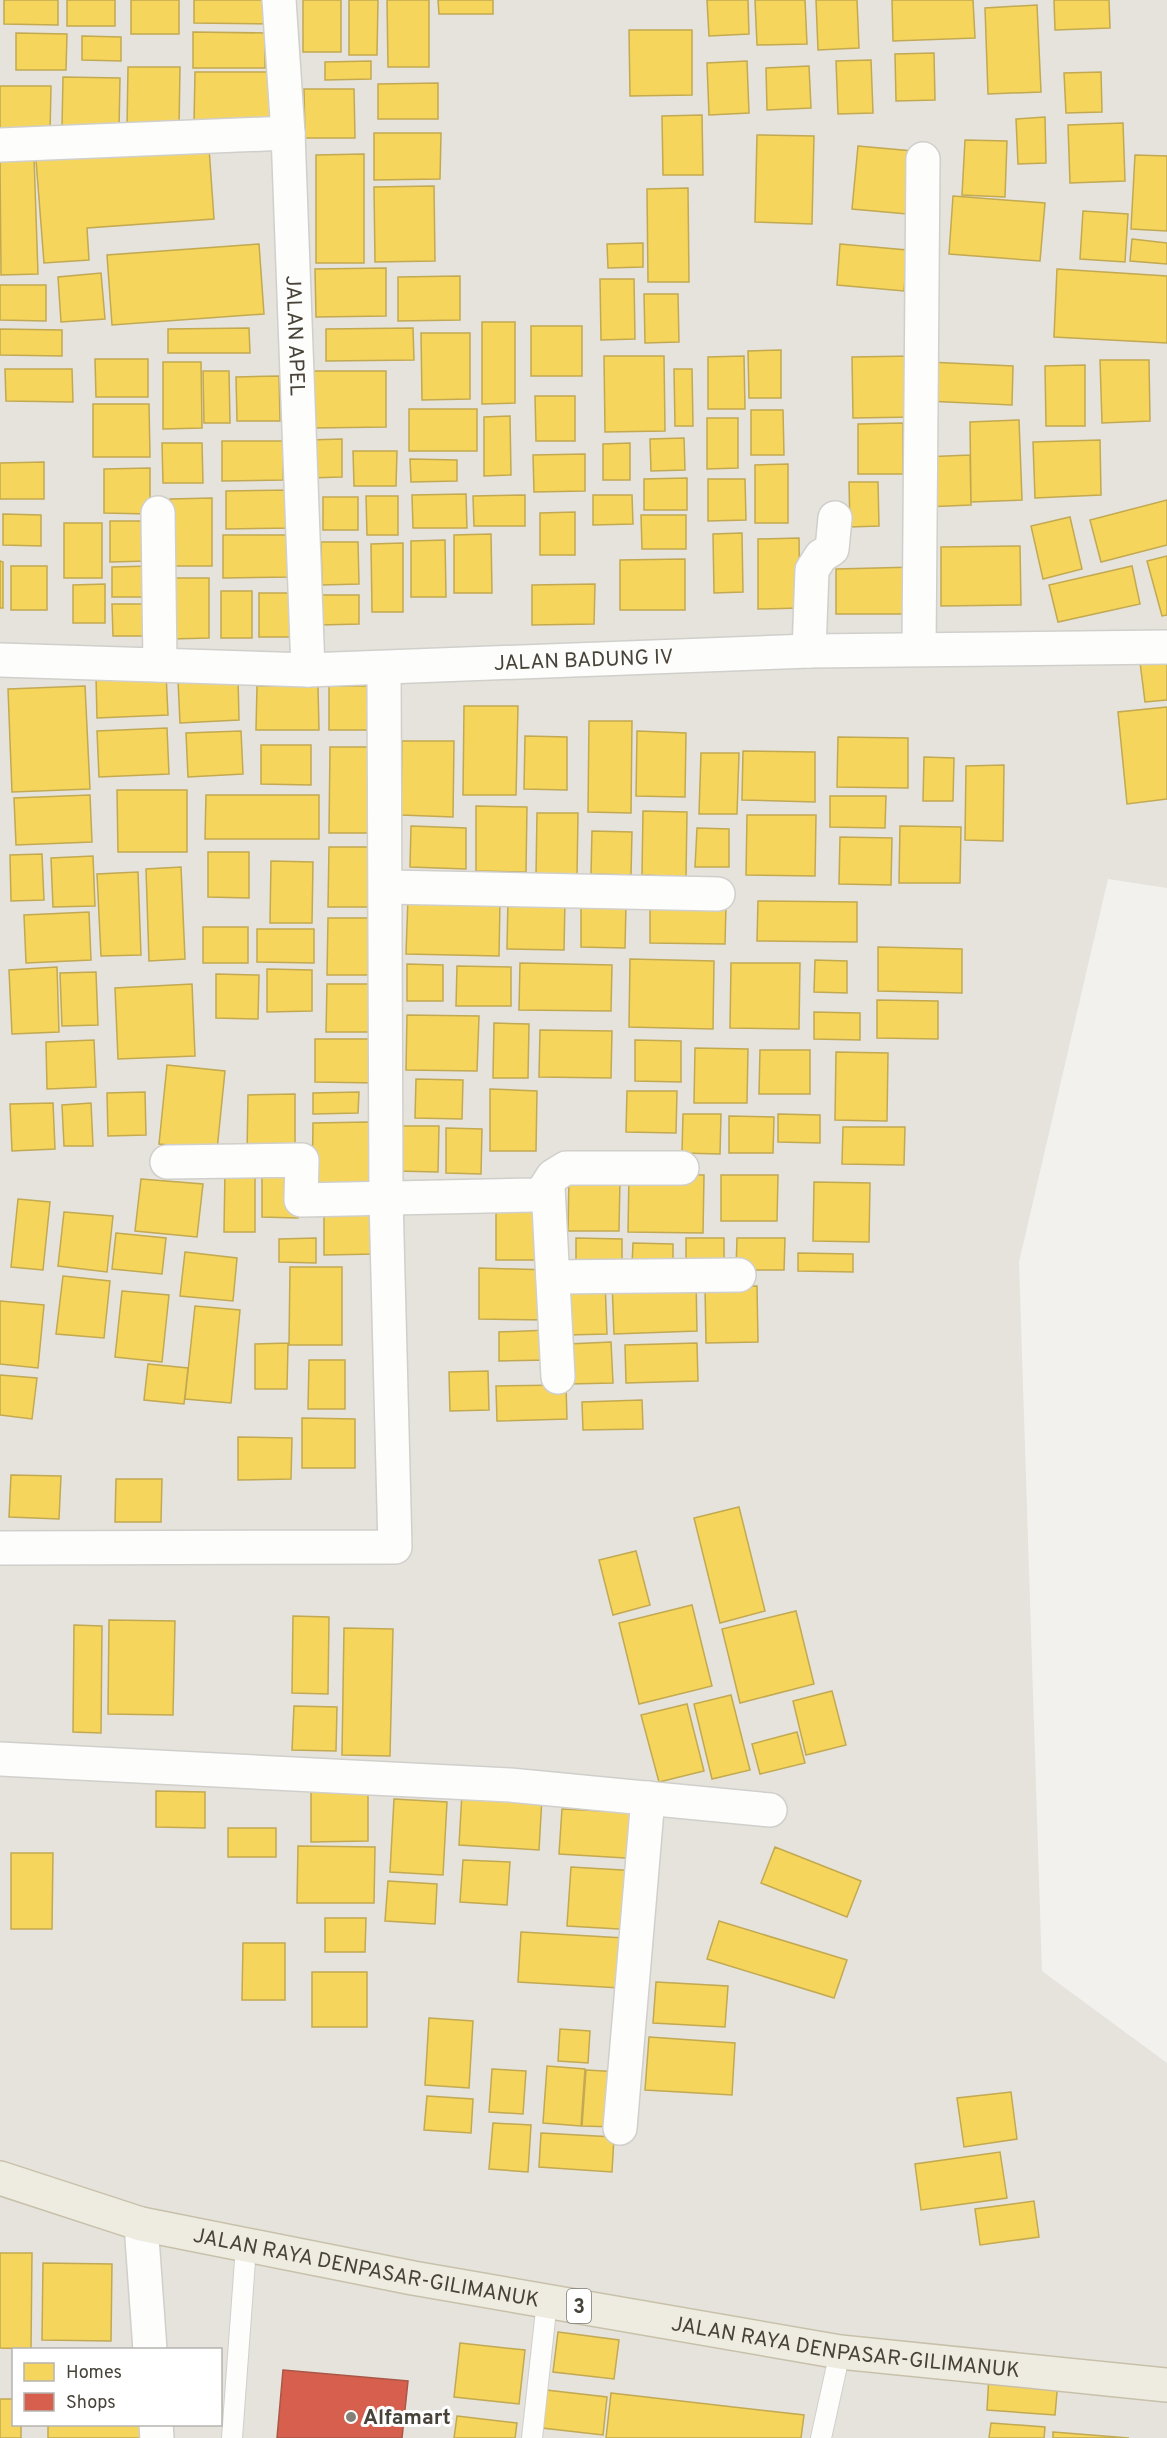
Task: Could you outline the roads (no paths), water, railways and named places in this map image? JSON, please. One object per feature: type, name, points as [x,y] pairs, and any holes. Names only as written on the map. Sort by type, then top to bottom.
[{"type":"highway","name":"JALAN RAYA DENPASAR-GILIMANUK","points":[[0,2178],[141,2224],[246,2247],[547,2301],[840,2352],[1167,2385]]},
{"type":"street","name":"JALAN APEL","points":[[279,0],[288,134],[308,670]]},
{"type":"street","points":[[0,145],[288,134]]},
{"type":"street","points":[[919,649],[923,159]]},
{"type":"street","points":[[158,513],[160,665]]},
{"type":"street","points":[[808,651],[812,570],[821,556],[832,549],[835,518]]},
{"type":"street","name":"JALAN BADUNG IV","points":[[0,660],[308,670],[808,651],[1167,646]]},
{"type":"street","points":[[0,1548],[395,1547],[386,1198],[387,887],[384,668]]},
{"type":"street","points":[[387,887],[718,894]]},
{"type":"street","points":[[167,1162],[302,1160],[301,1200],[515,1196],[542,1193],[553,1176],[566,1168],[682,1168]]},
{"type":"street","points":[[548,1187],[558,1377]]},
{"type":"street","points":[[553,1276],[739,1275]]},
{"type":"street","points":[[0,1759],[510,1785],[771,1810]]},
{"type":"street","points":[[620,2128],[648,1798]]},
{"type":"street","points":[[141,2224],[150,2348]]},
{"type":"lane","points":[[232,2438],[246,2247]]},
{"type":"lane","points":[[532,2438],[547,2301]]},
{"type":"lane","points":[[821,2438],[840,2352]]},
{"type":"place","name":"Alfamart","points":[[351,2417]]}]
